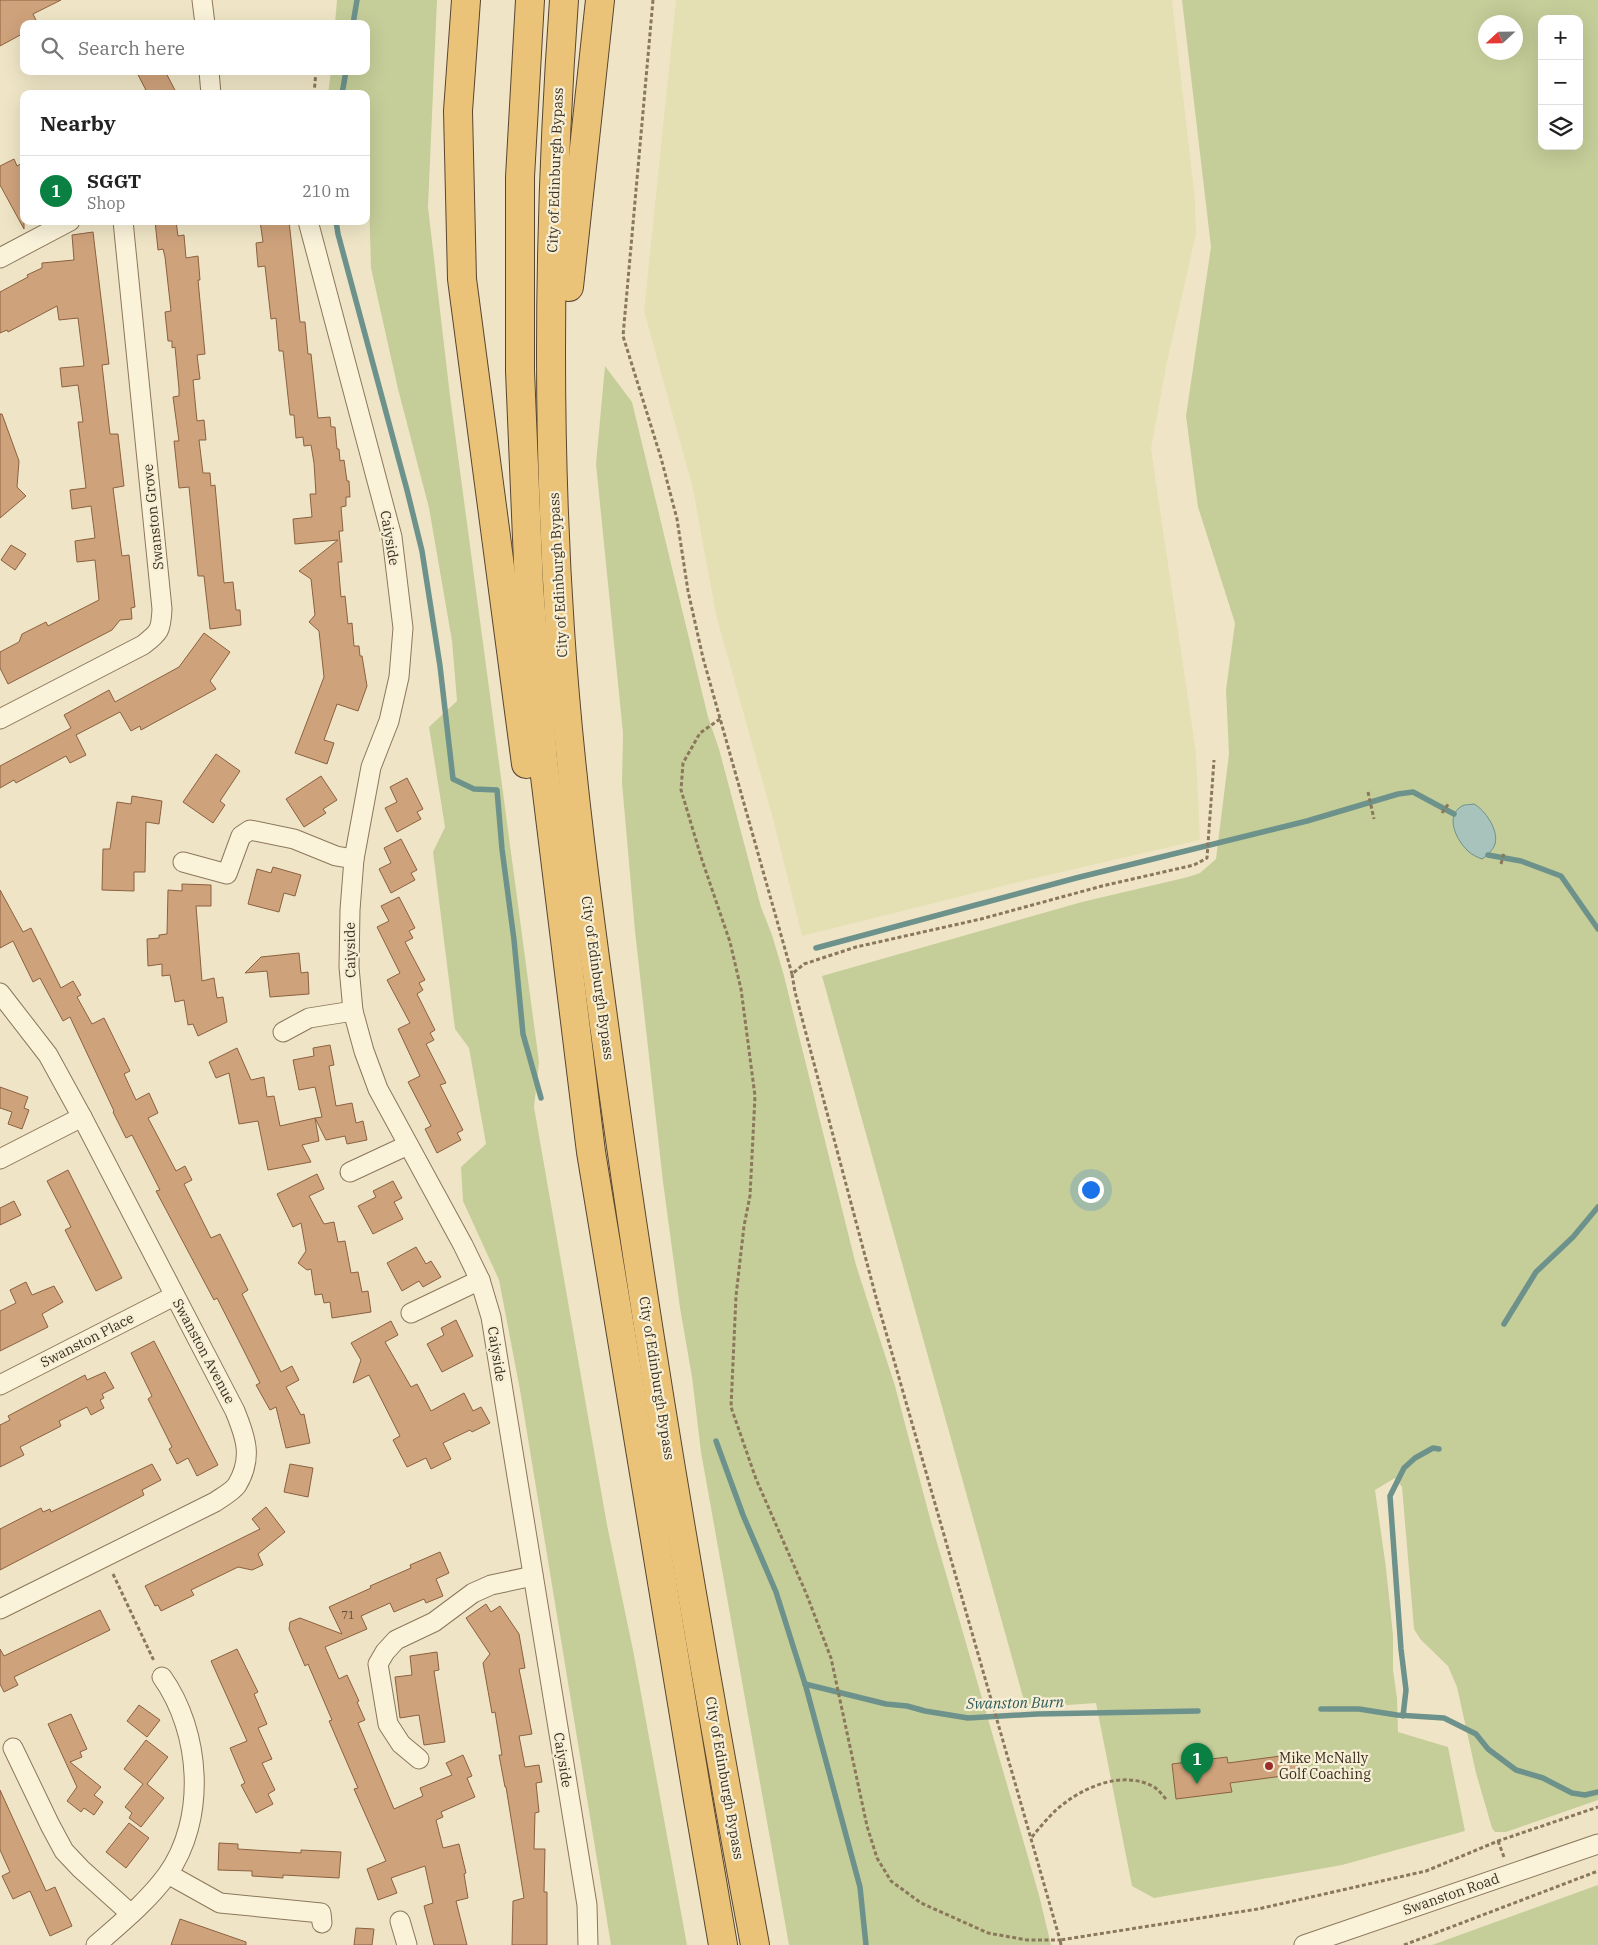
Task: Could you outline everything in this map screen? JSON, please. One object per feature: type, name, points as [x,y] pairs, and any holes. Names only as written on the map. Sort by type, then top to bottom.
[{"type":"highway","points":[[466,0],[458,111],[462,279],[549,937],[590,1152]]},
{"type":"highway","name":"City of Edinburgh Bypass","points":[[530,0],[520,206],[520,371],[529,586],[543,760],[590,1152],[724,1945]]},
{"type":"highway","name":"City of Edinburgh Bypass","points":[[564,0],[558,85],[553,223],[551,361],[554,511],[560,630],[569,741],[589,912],[628,1194],[700,1639],[755,1945]]},
{"type":"highway","points":[[589,912],[567,482],[567,340],[570,265],[600,0]]},
{"type":"street","points":[[202,0],[204,20]]},
{"type":"street","points":[[209,75],[211,90]]},
{"type":"street","points":[[0,258],[62,225]]},
{"type":"street","name":"Swanston Grove","points":[[0,719],[143,645],[157,634],[161,624],[161,600],[122,225]]},
{"type":"street","name":"Caiyside","points":[[309,225],[392,537],[403,628],[399,677],[389,720],[371,767],[354,859],[350,910],[349,967],[353,1011],[364,1051],[378,1089],[480,1280],[491,1317],[586,1905],[588,1945]]},
{"type":"street","points":[[183,862],[228,874],[241,836],[250,830],[294,839],[336,856],[354,859]]},
{"type":"street","name":"Swanston Avenue","points":[[0,993],[48,1055],[235,1411],[246,1438],[246,1462],[236,1486],[215,1502],[0,1609]]},
{"type":"street","points":[[283,1032],[309,1018],[353,1011]]},
{"type":"street","points":[[0,1159],[82,1117]]},
{"type":"street","points":[[350,1172],[408,1145]]},
{"type":"street","points":[[412,1313],[480,1280]]},
{"type":"street","name":"Swanston Place","points":[[0,1385],[174,1296]]},
{"type":"street","points":[[419,1759],[401,1744],[388,1724],[378,1664],[385,1652],[396,1640],[434,1622],[473,1593],[491,1585],[533,1576]]},
{"type":"street","points":[[96,1945],[131,1914],[168,1874],[185,1842],[192,1811],[194,1780],[192,1757],[186,1726],[171,1682]]},
{"type":"street","points":[[21,1753],[50,1825],[64,1851],[81,1870],[131,1914]]},
{"type":"street","name":"Swanston Road","points":[[1304,1945],[1598,1844]]},
{"type":"street","points":[[168,1874],[220,1903],[321,1914],[322,1923]]},
{"type":"street","points":[[400,1921],[407,1945]]},
{"type":"path","points":[[653,0],[642,110],[624,336],[661,458],[677,519],[688,591],[703,658],[792,974],[795,992],[877,1301],[1061,1945]]},
{"type":"path","points":[[314,90],[316,75]]},
{"type":"path","points":[[720,718],[700,733],[683,763],[681,790],[699,852],[730,942],[741,989],[756,1096],[750,1196],[744,1226],[736,1296],[731,1407],[756,1479],[806,1593],[831,1658],[867,1826],[877,1858],[891,1881],[920,1903],[988,1933],[1027,1940],[1060,1940],[1258,1909],[1426,1870],[1498,1841],[1598,1807]]},
{"type":"path","points":[[792,974],[804,964],[856,948],[1102,886],[1194,865],[1207,858],[1214,760]]},
{"type":"path","points":[[1368,792],[1374,819]]},
{"type":"path","points":[[1442,813],[1449,803]]},
{"type":"path","points":[[1501,864],[1504,853]]},
{"type":"path","points":[[105,1557],[171,1682]]},
{"type":"path","points":[[1031,1837],[1064,1804],[1098,1785],[1124,1779],[1143,1782],[1155,1788],[1167,1800]]},
{"type":"path","points":[[1404,1945],[1598,1871]]},
{"type":"shaded area","points":[[676,0],[1172,0],[1195,199],[1196,234],[1167,362],[1151,449],[1196,752],[1200,840],[1019,882],[802,936],[773,819],[716,615],[693,489],[644,311]]},
{"type":"green space","points":[[337,0],[437,0],[428,207],[450,396],[539,1062],[534,1107],[607,1525],[634,1655],[687,1945],[611,1945],[520,1390],[499,1280],[463,1201],[461,1167],[486,1144],[469,1048],[455,1029],[433,852],[445,827],[429,727],[457,701],[452,641],[429,508],[398,389],[371,268],[370,90],[329,90],[330,75],[370,75],[370,20],[335,20]]},
{"type":"green space","points":[[1182,0],[1598,0],[1598,1800],[1506,1832],[1495,1832],[1492,1828],[1476,1773],[1457,1687],[1448,1666],[1421,1640],[1414,1629],[1402,1487],[1395,1478],[1375,1490],[1393,1635],[1393,1670],[1397,1698],[1398,1732],[1448,1747],[1465,1831],[1342,1865],[1154,1898],[1132,1886],[1096,1703],[1026,1708],[822,976],[1082,902],[1188,877],[1200,873],[1216,859],[1229,754],[1226,690],[1235,623],[1198,507],[1186,416],[1211,247]]},
{"type":"green space","points":[[605,366],[632,402],[708,717],[719,749],[761,907],[783,972],[856,1265],[895,1386],[931,1522],[1039,1895],[1051,1945],[789,1945],[701,1452],[692,1377],[680,1308],[663,1182],[635,931],[622,783],[623,733],[596,464]]},
{"type":"green space","points":[[1598,1885],[1598,1945],[1432,1945]]},
{"type":"water","points":[[1474,804],[1487,816],[1493,827],[1496,839],[1490,853],[1482,859],[1471,854],[1464,847],[1457,835],[1453,822],[1457,810],[1463,805]]},
{"type":"building","points":[[0,0],[61,0],[33,14],[36,20],[20,20],[20,35],[0,46]]},
{"type":"building","points":[[138,75],[167,75],[175,90],[146,90]]},
{"type":"building","points":[[14,159],[17,166],[20,164],[20,222],[0,185],[0,166]]},
{"type":"building","points":[[155,225],[177,225],[178,236],[184,235],[186,258],[198,256],[200,280],[198,280],[205,354],[197,355],[200,379],[193,380],[197,421],[204,420],[206,440],[199,440],[203,473],[210,473],[211,486],[215,485],[224,583],[233,582],[236,610],[240,610],[241,625],[210,629],[204,576],[198,576],[189,487],[179,488],[174,441],[179,441],[173,397],[179,396],[179,389],[175,347],[172,348],[172,341],[168,341],[165,312],[171,311],[165,257],[163,249],[158,250]]},
{"type":"building","points":[[261,225],[289,225],[300,322],[305,322],[308,354],[311,354],[318,418],[330,417],[331,427],[335,427],[340,461],[344,460],[347,481],[349,481],[350,497],[346,497],[346,506],[341,507],[343,531],[339,531],[342,562],[338,562],[341,597],[345,596],[348,624],[352,623],[354,646],[359,646],[367,686],[358,711],[337,704],[324,740],[334,743],[327,764],[295,753],[324,677],[319,631],[309,622],[315,615],[311,579],[299,571],[338,540],[295,544],[293,519],[312,517],[310,494],[316,494],[314,463],[311,445],[304,446],[303,437],[296,438],[294,415],[290,415],[283,351],[279,351],[276,318],[271,319],[265,266],[258,267],[256,243],[263,242]]},
{"type":"building","points":[[93,232],[109,364],[102,365],[110,434],[118,434],[124,486],[113,488],[122,556],[129,555],[135,607],[131,608],[132,619],[120,620],[112,630],[8,684],[0,668],[0,652],[19,642],[22,634],[46,622],[48,626],[99,600],[95,560],[77,562],[75,541],[95,538],[91,506],[72,509],[70,490],[86,488],[78,422],[83,422],[78,385],[62,387],[60,368],[84,366],[78,318],[59,320],[57,306],[8,332],[7,330],[0,333],[0,292],[42,268],[42,263],[74,260],[72,235]]},
{"type":"building","points":[[0,414],[2,414],[19,461],[17,487],[26,496],[0,518]]},
{"type":"building","points":[[11,545],[26,554],[15,570],[1,560]]},
{"type":"building","points":[[204,633],[230,652],[210,681],[216,689],[141,730],[140,726],[131,731],[120,712],[76,735],[86,755],[70,763],[66,756],[16,783],[14,780],[0,788],[0,766],[71,728],[64,715],[109,690],[115,702],[179,667]]},
{"type":"building","points":[[216,754],[240,771],[220,801],[225,805],[213,823],[183,802]]},
{"type":"building","points":[[321,776],[337,800],[323,809],[326,813],[304,827],[286,799]]},
{"type":"building","points":[[407,778],[423,809],[417,812],[421,819],[397,832],[385,808],[397,802],[390,787]]},
{"type":"building","points":[[132,796],[162,801],[159,824],[146,822],[145,872],[134,872],[134,891],[102,890],[103,849],[110,849],[117,802],[131,804]]},
{"type":"building","points":[[401,839],[417,870],[411,873],[415,880],[391,893],[379,869],[391,863],[384,848]]},
{"type":"building","points":[[273,867],[301,875],[295,896],[284,893],[279,912],[248,904],[257,869],[271,873]]},
{"type":"building","points":[[182,884],[211,885],[211,906],[196,906],[202,981],[214,978],[217,998],[223,997],[227,1022],[198,1036],[193,1024],[188,1025],[184,1000],[175,1002],[170,975],[162,976],[162,964],[148,966],[147,939],[159,938],[159,935],[167,934],[168,890],[182,891]]},
{"type":"building","points":[[0,890],[23,932],[31,928],[61,988],[73,981],[81,995],[77,997],[92,1024],[104,1018],[130,1071],[124,1074],[136,1100],[149,1093],[158,1113],[148,1118],[176,1171],[185,1166],[192,1180],[184,1184],[211,1238],[220,1234],[248,1290],[242,1294],[281,1372],[292,1366],[299,1380],[286,1387],[301,1415],[304,1414],[310,1443],[286,1448],[276,1407],[270,1410],[256,1385],[260,1383],[241,1345],[217,1298],[214,1300],[156,1191],[160,1190],[132,1135],[126,1138],[70,1017],[63,1021],[40,978],[33,982],[13,941],[0,948]]},
{"type":"building","points":[[399,897],[415,928],[409,931],[413,938],[405,942],[425,980],[419,983],[423,990],[417,994],[435,1030],[430,1033],[434,1040],[426,1044],[446,1083],[440,1085],[463,1130],[457,1133],[461,1140],[437,1153],[425,1129],[431,1126],[408,1082],[420,1076],[398,1029],[410,1023],[387,980],[400,973],[377,927],[389,921],[381,906]]},
{"type":"building","points":[[299,953],[301,973],[308,972],[309,994],[270,997],[267,971],[245,973],[261,957]]},
{"type":"building","points":[[330,1045],[334,1065],[329,1066],[336,1106],[352,1103],[356,1123],[363,1121],[367,1140],[347,1144],[345,1136],[326,1140],[315,1118],[322,1117],[315,1087],[299,1090],[293,1060],[314,1056],[313,1048]]},
{"type":"building","points":[[237,1048],[251,1080],[264,1077],[267,1097],[274,1096],[280,1126],[315,1118],[319,1141],[302,1145],[311,1162],[268,1170],[258,1121],[239,1124],[229,1073],[216,1078],[209,1062]]},
{"type":"building","points":[[0,1087],[28,1097],[24,1108],[29,1110],[22,1129],[8,1124],[12,1112],[0,1108]]},
{"type":"building","points":[[68,1170],[122,1278],[96,1291],[65,1230],[71,1227],[47,1181]]},
{"type":"building","points":[[317,1174],[324,1189],[309,1196],[324,1224],[334,1222],[338,1242],[345,1241],[351,1273],[358,1272],[362,1292],[368,1291],[371,1312],[332,1318],[330,1302],[324,1303],[322,1294],[315,1295],[311,1269],[307,1270],[298,1263],[306,1251],[301,1223],[293,1227],[277,1194]]},
{"type":"building","points":[[393,1181],[402,1198],[394,1202],[403,1219],[373,1234],[358,1206],[376,1197],[373,1191]]},
{"type":"building","points":[[14,1201],[21,1215],[0,1225],[0,1208]]},
{"type":"building","points":[[416,1247],[426,1264],[431,1261],[441,1277],[423,1287],[419,1281],[402,1291],[387,1263]]},
{"type":"building","points":[[26,1282],[32,1295],[54,1286],[63,1302],[42,1314],[48,1327],[0,1351],[0,1311],[16,1303],[10,1290]]},
{"type":"building","points":[[456,1320],[473,1356],[442,1372],[427,1344],[444,1335],[441,1328]]},
{"type":"building","points":[[391,1321],[398,1335],[385,1342],[411,1387],[417,1384],[431,1411],[464,1393],[473,1411],[481,1407],[490,1423],[443,1443],[451,1459],[431,1469],[426,1458],[407,1467],[393,1440],[400,1436],[369,1375],[353,1383],[361,1360],[351,1343]]},
{"type":"building","points":[[154,1341],[218,1465],[197,1476],[188,1458],[177,1464],[169,1449],[172,1447],[148,1399],[152,1396],[131,1353]]},
{"type":"building","points":[[105,1372],[114,1388],[102,1394],[104,1398],[100,1400],[104,1408],[91,1415],[87,1407],[59,1421],[61,1426],[20,1447],[24,1455],[0,1467],[0,1425],[10,1420],[8,1416],[85,1375],[87,1380]]},
{"type":"building","points":[[152,1464],[161,1480],[142,1490],[144,1495],[0,1570],[0,1529],[41,1508],[43,1512],[50,1509],[51,1512]]},
{"type":"building","points":[[290,1464],[313,1468],[308,1497],[284,1492]]},
{"type":"building","points":[[266,1507],[285,1532],[258,1554],[263,1565],[252,1570],[238,1567],[191,1590],[194,1595],[161,1611],[158,1605],[155,1606],[145,1586],[260,1529],[252,1519]]},
{"type":"building","points":[[440,1552],[449,1573],[436,1579],[443,1596],[426,1603],[424,1599],[394,1612],[390,1603],[361,1616],[367,1629],[325,1647],[339,1679],[347,1675],[359,1701],[357,1702],[365,1720],[358,1723],[394,1809],[423,1796],[420,1788],[452,1775],[446,1763],[463,1755],[472,1776],[467,1778],[475,1797],[441,1812],[443,1817],[436,1820],[443,1848],[459,1844],[466,1873],[464,1874],[468,1898],[456,1901],[467,1945],[434,1945],[424,1906],[433,1903],[425,1866],[391,1878],[397,1893],[378,1900],[367,1869],[386,1861],[354,1789],[358,1788],[329,1721],[332,1720],[308,1664],[305,1666],[289,1629],[290,1622],[300,1618],[342,1634],[329,1607],[411,1568],[410,1565]]},
{"type":"building","points":[[486,1604],[491,1612],[500,1606],[519,1634],[525,1668],[519,1669],[532,1734],[519,1736],[525,1767],[539,1765],[542,1782],[536,1783],[539,1812],[535,1813],[534,1849],[545,1849],[544,1892],[547,1892],[547,1945],[512,1945],[513,1901],[524,1898],[499,1755],[502,1755],[495,1712],[492,1713],[483,1663],[490,1654],[466,1618]]},
{"type":"building","points":[[100,1610],[110,1630],[14,1677],[18,1685],[4,1692],[0,1684],[0,1649],[4,1656]]},
{"type":"building","points":[[237,1649],[258,1692],[254,1694],[267,1724],[258,1728],[272,1759],[262,1763],[275,1790],[268,1794],[273,1804],[256,1813],[241,1785],[245,1783],[230,1748],[247,1741],[211,1661]]},
{"type":"building","points":[[437,1652],[439,1670],[434,1671],[445,1742],[424,1745],[419,1715],[400,1718],[395,1677],[412,1675],[410,1656]]},
{"type":"building","points":[[139,1705],[160,1720],[147,1737],[127,1721]]},
{"type":"building","points":[[71,1714],[87,1749],[80,1752],[82,1757],[70,1762],[101,1787],[94,1795],[103,1802],[94,1815],[84,1808],[81,1812],[67,1801],[77,1787],[48,1724]]},
{"type":"building","points":[[146,1740],[168,1757],[147,1784],[164,1798],[141,1827],[129,1818],[132,1813],[125,1807],[143,1784],[124,1769]]},
{"type":"building","points":[[1296,1754],[1298,1774],[1230,1783],[1232,1792],[1176,1799],[1172,1764],[1227,1757],[1228,1763]]},
{"type":"building","points":[[0,1790],[46,1891],[55,1887],[72,1926],[50,1936],[30,1891],[13,1899],[2,1876],[10,1872],[0,1850]]},
{"type":"building","points":[[129,1823],[149,1838],[126,1868],[106,1852]]},
{"type":"building","points":[[219,1843],[238,1844],[238,1849],[301,1853],[301,1850],[341,1852],[339,1878],[283,1875],[283,1878],[252,1876],[252,1871],[218,1870]]},
{"type":"building","points":[[180,1919],[246,1942],[246,1945],[171,1945]]},
{"type":"building","points":[[356,1928],[374,1929],[372,1945],[354,1945]]},
{"type":"waterway","points":[[354,20],[357,0]]},
{"type":"waterway","points":[[343,90],[345,75]]},
{"type":"waterway","points":[[337,225],[422,551],[440,666],[453,779],[474,789],[497,790],[523,1034],[541,1098]]},
{"type":"waterway","points":[[816,948],[1076,878],[1307,821],[1398,794],[1413,792],[1454,814]]},
{"type":"waterway","points":[[1488,855],[1521,861],[1561,876],[1598,929]]},
{"type":"waterway","points":[[1504,1324],[1536,1272],[1573,1237],[1598,1207]]},
{"type":"waterway","points":[[716,1441],[743,1515],[776,1592],[806,1687],[860,1887],[866,1945]]},
{"type":"waterway","points":[[1403,1716],[1406,1690],[1401,1649],[1390,1496],[1404,1468],[1415,1458],[1433,1448],[1439,1449]]},
{"type":"waterway","name":"Swanston Burn","points":[[805,1684],[886,1704],[907,1706],[968,1718],[1037,1714],[1198,1711]]},
{"type":"waterway","name":"Swanston Burn","points":[[1321,1709],[1359,1709],[1397,1715],[1444,1718],[1476,1734],[1488,1749],[1516,1770],[1543,1778],[1572,1793],[1585,1795],[1598,1792]]},
{"type":"place","name":"Mike McNally Golf Coaching","points":[[1269,1766]]},
{"type":"place","name":"SGGT","points":[[1197,1784]]}]
